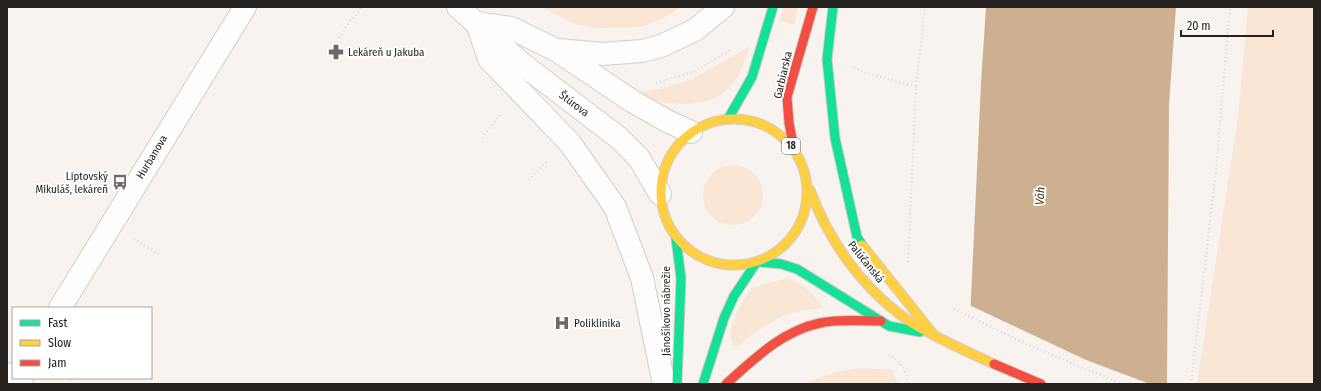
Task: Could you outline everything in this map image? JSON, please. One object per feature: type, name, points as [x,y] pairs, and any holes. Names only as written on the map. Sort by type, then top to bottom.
[{"type":"main road","points":[[728,119],[752,77],[772,7]]},
{"type":"main road","name":"Garbiarska","points":[[794,149],[789,123],[788,98],[813,7]]},
{"type":"main road","points":[[833,7],[827,59],[835,138],[857,237],[870,257],[933,334]]},
{"type":"main road","name":"18","points":[[728,119],[751,120],[766,126],[781,136],[794,149],[804,170],[807,182],[805,213],[794,235],[779,251],[758,262],[742,266],[714,263],[701,259],[689,251],[676,238],[662,212],[660,194],[662,175],[671,154],[691,132],[709,123],[728,119]]},
{"type":"main road","name":"Palúčanská","points":[[807,182],[817,214],[849,263],[871,288],[895,310],[942,339],[1041,384]]},
{"type":"main road","name":"Jánošíkovo nábrežie","points":[[676,238],[681,278],[677,384]]},
{"type":"main road","points":[[703,384],[724,318],[734,296],[758,262]]},
{"type":"main road","name":"Palúčanská","points":[[758,262],[782,264],[796,269],[889,326],[933,334]]},
{"type":"main road","points":[[726,384],[762,352],[789,336],[813,325],[880,320]]},
{"type":"street","name":"Hurbanova","points":[[61,307],[245,7]]},
{"type":"street","name":"Štúrova","points":[[458,7],[521,63],[619,138],[639,158],[660,194]]},
{"type":"street","points":[[556,50],[602,54],[642,51],[661,46],[695,30],[722,7]]},
{"type":"street","points":[[664,384],[642,278],[616,207],[570,143],[489,59],[477,23],[512,28],[556,50],[632,101],[667,121],[691,132]]},
{"type":"path","points":[[339,38],[350,21],[362,7]]},
{"type":"path","points":[[907,265],[909,260],[916,87],[925,7]]},
{"type":"path","points":[[1191,384],[1216,170],[1230,7]]},
{"type":"path","points":[[851,65],[863,72],[916,87]]},
{"type":"path","points":[[482,138],[500,115]]},
{"type":"path","points":[[529,180],[548,160]]},
{"type":"path","points":[[132,238],[161,256]]},
{"type":"path","points":[[954,309],[1026,344],[1122,384]]},
{"type":"path","points":[[887,354],[900,361],[906,372],[908,384]]},
{"type":"shaded area","points":[[541,7],[680,7],[666,17],[641,27],[596,28],[572,23]]},
{"type":"shaded area","points":[[784,7],[798,7],[794,25],[780,21]]},
{"type":"shaded area","points":[[1248,7],[1314,7],[1314,384],[1197,384],[1238,117]]},
{"type":"shaded area","points":[[750,46],[738,77],[726,90],[714,99],[691,104],[667,103],[654,101],[641,92],[661,89],[691,80]]},
{"type":"shaded area","points":[[733,165],[745,167],[758,178],[761,183],[763,195],[761,207],[750,220],[745,223],[733,225],[721,223],[708,212],[705,207],[703,195],[705,183],[716,170],[721,167]]},
{"type":"shaded area","points":[[784,279],[801,285],[816,298],[823,308],[804,310],[782,316],[751,335],[739,346],[733,346],[731,338],[732,323],[751,288]]},
{"type":"shaded area","points":[[862,368],[892,370],[898,384],[807,384],[820,377],[841,371]]},
{"type":"water","name":"Váh","points":[[986,7],[1176,7],[1169,105],[1167,384],[967,384]]},
{"type":"pier","points":[[969,305],[1086,360],[1150,384],[965,384]]},
{"type":"traffic: fast","points":[[728,119],[752,77],[773,7]]},
{"type":"traffic: fast","points":[[833,7],[827,59],[835,138],[857,237],[862,245]]},
{"type":"traffic: fast","points":[[676,239],[681,278],[677,384]]},
{"type":"traffic: fast","points":[[760,262],[781,264],[797,269],[889,326],[920,332]]},
{"type":"traffic: fast","points":[[703,384],[724,318],[734,296],[756,263]]},
{"type":"traffic: slow","points":[[727,119],[741,119],[769,127],[781,135],[791,145],[802,164],[806,178],[807,192],[806,206],[799,227],[791,239],[781,249],[762,260],[741,265],[727,265],[699,257],[687,249],[677,239],[666,220],[661,199],[661,185],[669,157],[677,145],[687,135],[706,124],[727,119]]},
{"type":"traffic: slow","points":[[810,190],[827,228],[838,247],[864,281],[879,296],[895,311],[922,329],[952,345],[994,364]]},
{"type":"traffic: slow","points":[[862,245],[933,334]]},
{"type":"traffic: jam","points":[[794,149],[789,123],[787,97],[813,7]]},
{"type":"traffic: jam","points":[[726,384],[769,347],[793,332],[820,323],[835,321],[881,321]]},
{"type":"traffic: jam","points":[[994,364],[1041,384]]},
{"type":"place","name":"Lekáreň u Jakuba","points":[[336,52]]},
{"type":"place","name":"Liptovský Mikuláš, lekáreň","points":[[120,182]]},
{"type":"place","name":"Poliklinika","points":[[562,323]]}]
